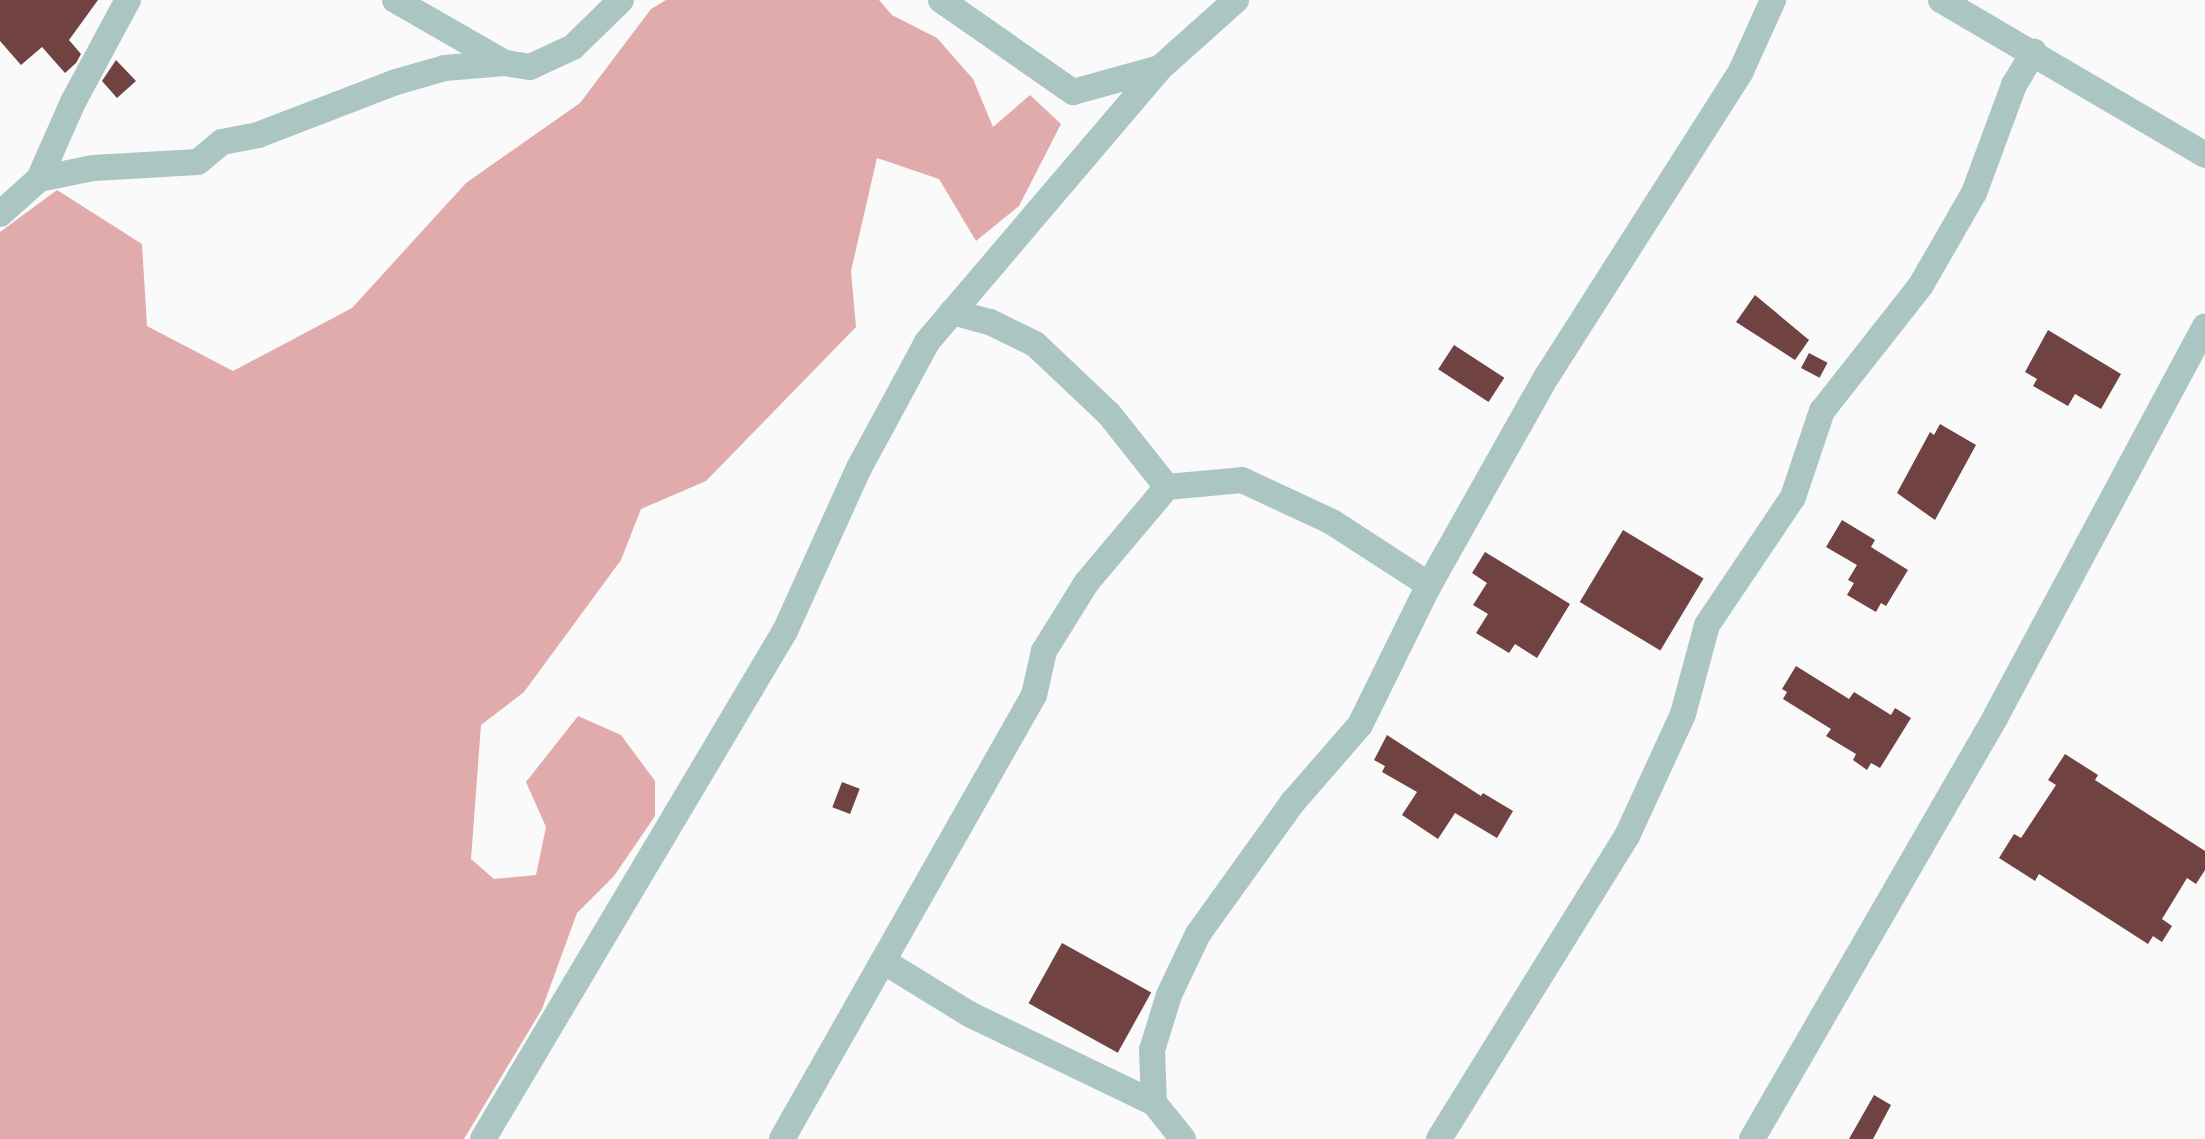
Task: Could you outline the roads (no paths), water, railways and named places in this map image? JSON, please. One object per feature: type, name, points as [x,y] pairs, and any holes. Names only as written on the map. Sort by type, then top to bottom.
[{"type":"street","points":[[0,214],[39,179],[73,102],[128,0]]},
{"type":"street","points":[[396,0],[505,63]]},
{"type":"street","points":[[39,179],[93,168],[198,162],[222,142],[258,135],[396,82],[446,68],[505,63],[530,68],[573,47],[621,0]]},
{"type":"street","points":[[941,0],[1073,92],[1160,68]]},
{"type":"street","points":[[483,1139],[785,631],[859,468],[927,342],[1160,68],[1236,0]]},
{"type":"street","points":[[1154,1103],[1152,1050],[1169,995],[1198,934],[1293,802],[1360,724],[1429,585],[1547,376],[1741,71],[1773,0]]},
{"type":"street","points":[[1941,0],[2034,52],[2205,155]]},
{"type":"street","points":[[1439,1139],[1627,836],[1683,714],[1707,625],[1793,497],[1822,411],[1921,285],[1974,193],[2014,85],[2034,52]]},
{"type":"street","points":[[952,312],[990,322],[1035,344],[1109,415],[1167,487]]},
{"type":"street","points":[[1752,1139],[1996,716],[2205,327]]},
{"type":"street","points":[[782,1139],[1034,695],[1044,651],[1087,582],[1167,487],[1242,480],[1332,522],[1429,585]]},
{"type":"street","points":[[883,961],[969,1014],[1154,1103],[1183,1139]]}]
